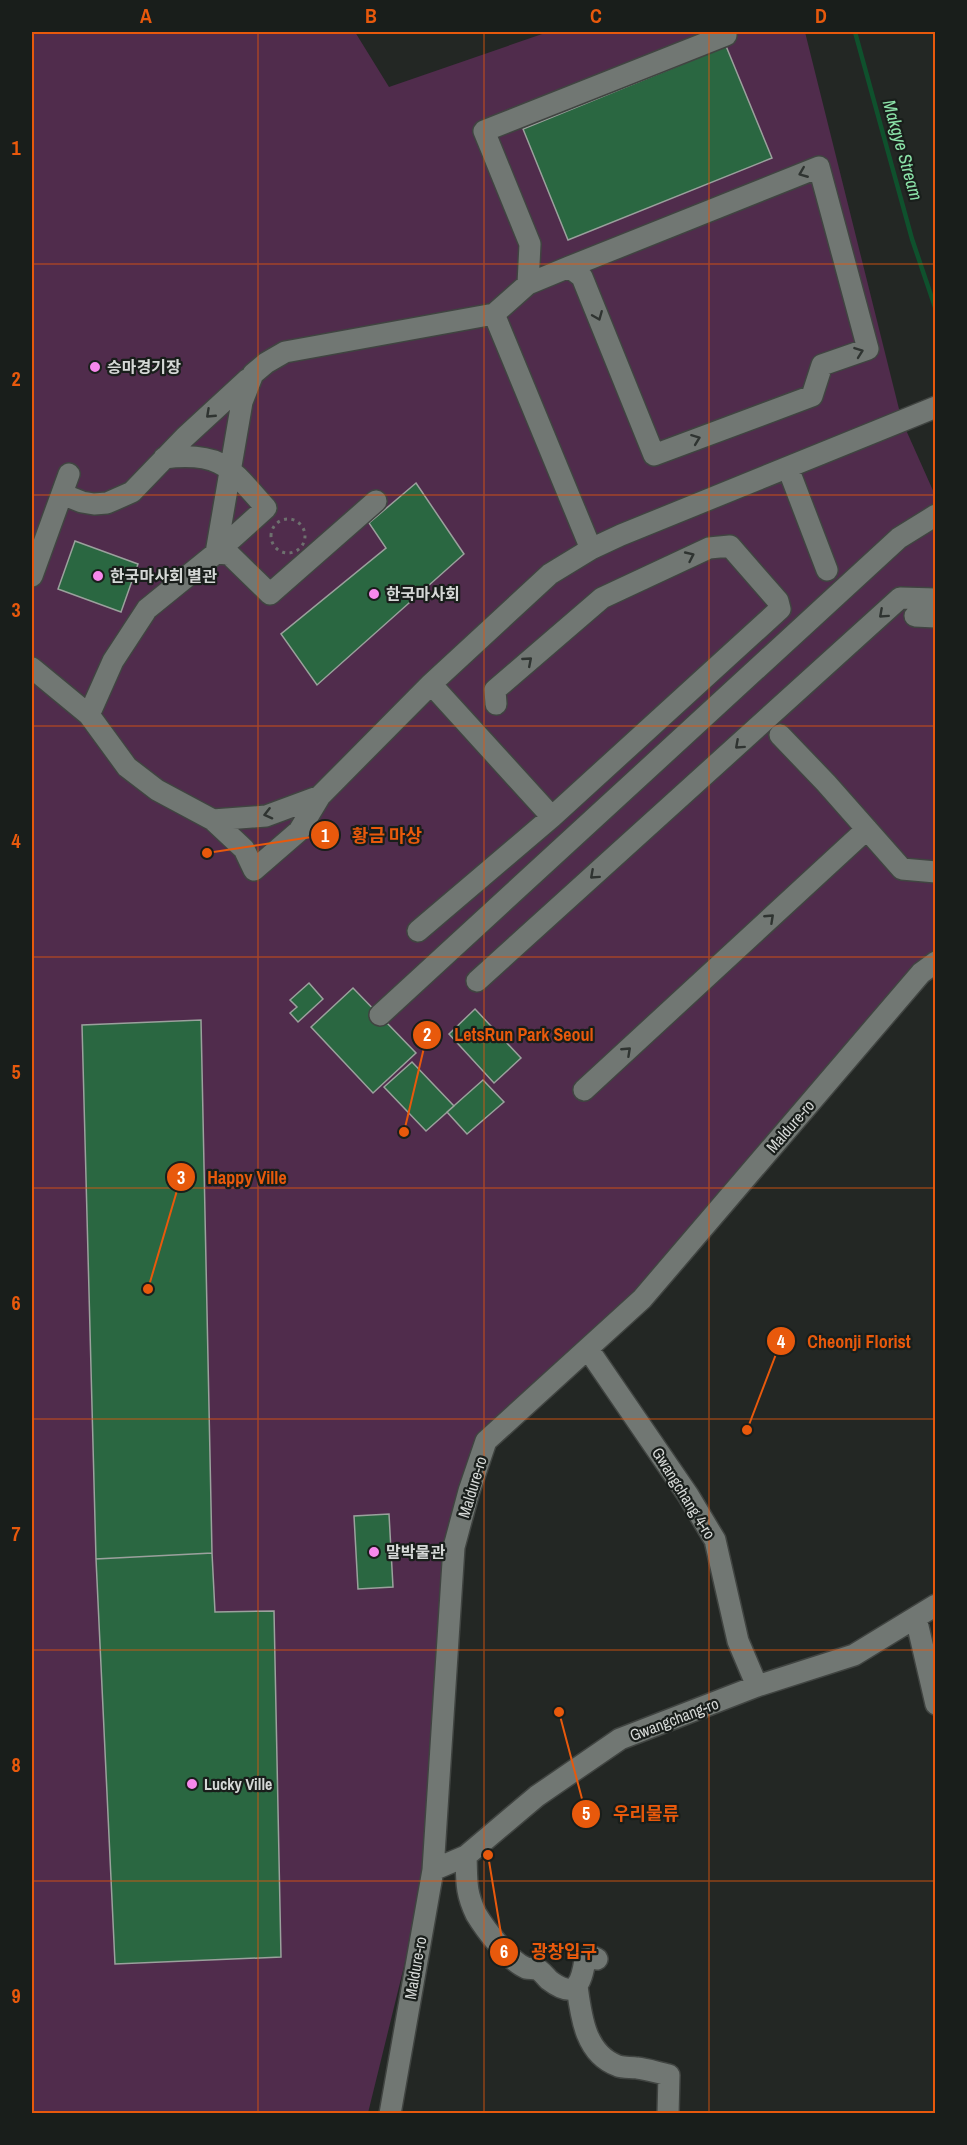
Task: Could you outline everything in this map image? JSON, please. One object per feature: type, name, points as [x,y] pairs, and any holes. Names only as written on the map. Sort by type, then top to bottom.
[{"type":"street","points":[[528,284],[530,244],[484,131],[726,35]]},
{"type":"street","points":[[32,576],[48,526],[66,484],[82,502],[94,504],[107,503],[132,492],[164,458],[253,374],[285,352],[494,314],[528,284],[569,267],[819,166],[868,349],[822,365],[812,396],[654,455],[582,277],[569,267]]},
{"type":"street","points":[[494,314],[591,549]]},
{"type":"street","points":[[216,553],[242,402],[253,374]]},
{"type":"street","points":[[32,668],[89,715],[127,767],[158,790],[213,819],[244,849],[254,870],[298,831],[320,796],[431,684],[550,574],[591,549],[621,535],[936,407]]},
{"type":"street","points":[[89,715],[113,662],[147,609],[216,553],[266,508],[231,469],[214,460],[190,455],[164,458]]},
{"type":"street","points":[[788,468],[827,570]]},
{"type":"street","points":[[216,553],[229,554],[270,594],[376,501]]},
{"type":"street","points":[[380,1015],[899,538],[936,516]]},
{"type":"street","points":[[418,931],[552,817],[780,609],[778,601],[729,546],[709,548],[602,598],[495,690],[496,704]]},
{"type":"street","points":[[477,981],[900,598],[936,599]]},
{"type":"street","points":[[431,684],[552,817]]},
{"type":"street","points":[[780,735],[902,869],[936,872]]},
{"type":"street","points":[[213,819],[266,816],[320,796]]},
{"type":"street","points":[[584,1090],[867,829]]},
{"type":"street","name":"Maldure-ro","points":[[390,2114],[433,1870],[454,1547],[469,1491],[486,1442],[642,1299],[921,973],[936,962]]},
{"type":"street","name":"Gwangchang 4-ro","points":[[588,1349],[688,1495],[715,1540],[738,1641],[757,1686]]},
{"type":"street","name":"Gwangchang-ro","points":[[433,1870],[466,1856],[537,1796],[621,1739],[757,1686],[854,1655],[936,1605]]},
{"type":"street","points":[[916,1618],[936,1704]]},
{"type":"street","points":[[466,1856],[466,1890],[477,1915],[496,1941],[515,1961],[526,1968],[538,1970],[563,1989],[572,1989],[582,1978],[585,1960],[593,1957],[597,1959]]},
{"type":"street","points":[[577,1986],[583,2024],[590,2041],[602,2056],[619,2067],[639,2068],[669,2075],[668,2114]]},
{"type":"path","points":[[283,520],[294,520],[299,522],[305,532],[304,542],[300,548],[291,552],[280,550],[273,542],[274,526],[283,520]]},
{"type":"shaded area","points":[[32,32],[355,32],[389,87],[548,32],[805,32],[902,421],[935,495],[935,956],[635,1293],[483,1431],[464,1484],[429,1835],[411,1938],[368,2113],[32,2114]]},
{"type":"building","points":[[726,46],[772,158],[568,240],[523,129]]},
{"type":"building","name":"한국마사회","points":[[416,483],[464,554],[317,685],[281,634],[386,548],[369,523]]},
{"type":"building","name":"한국마사회 별관","points":[[75,541],[138,564],[121,612],[58,589]]},
{"type":"building","points":[[309,983],[323,999],[298,1022],[290,1013],[297,1007],[290,1000]]},
{"type":"building","points":[[353,988],[416,1053],[373,1093],[311,1027]]},
{"type":"building","points":[[475,1009],[521,1058],[494,1083],[449,1034]]},
{"type":"building","points":[[201,1020],[212,1553],[96,1559],[82,1025]]},
{"type":"building","points":[[412,1062],[454,1106],[426,1131],[384,1087]]},
{"type":"building","points":[[483,1080],[504,1102],[467,1134],[447,1112]]},
{"type":"building","name":"말박물관","points":[[389,1514],[393,1587],[358,1589],[354,1516]]},
{"type":"building","name":"Lucky Ville","points":[[212,1553],[215,1612],[274,1611],[281,1957],[115,1964],[96,1559]]},
{"type":"waterway","name":"Makgye Stream","points":[[855,32],[912,239],[936,310]]},
{"type":"place","name":"승마경기장","points":[[95,367]]},
{"type":"place","name":"한국마사회 별관","points":[[98,576]]},
{"type":"place","name":"한국마사회","points":[[374,594]]},
{"type":"place","name":"황금 마상","points":[[207,853]]},
{"type":"place","name":"LetsRun Park Seoul","points":[[404,1132]]},
{"type":"place","name":"Happy Ville","points":[[148,1289]]},
{"type":"place","name":"Cheonji Florist","points":[[747,1430]]},
{"type":"place","name":"말박물관","points":[[374,1552]]},
{"type":"place","name":"우리물류","points":[[559,1712]]},
{"type":"place","name":"Lucky Ville","points":[[192,1784]]},
{"type":"place","name":"광창입구","points":[[488,1855]]}]
